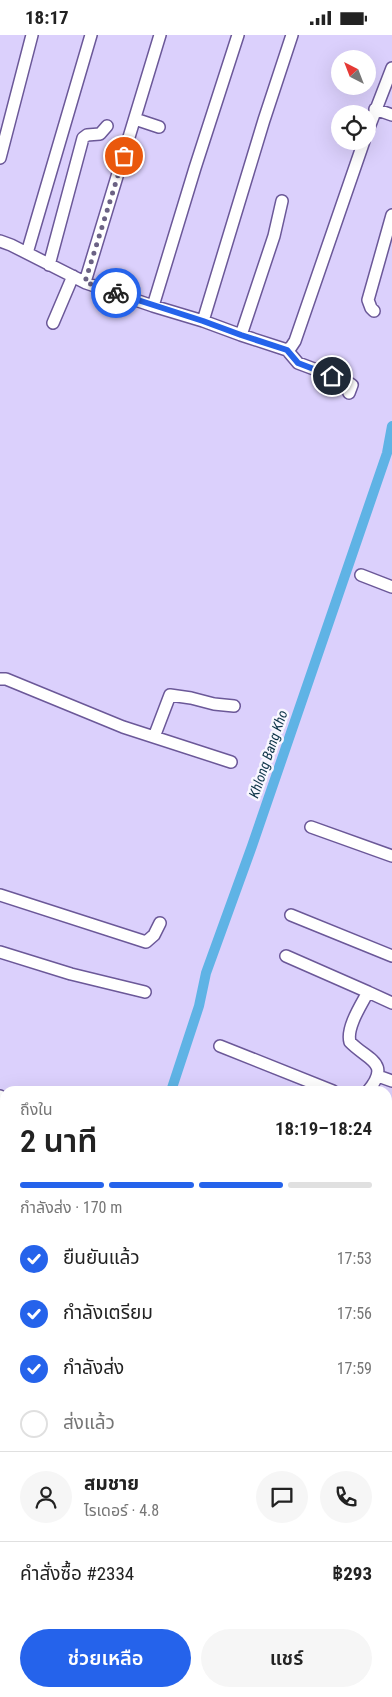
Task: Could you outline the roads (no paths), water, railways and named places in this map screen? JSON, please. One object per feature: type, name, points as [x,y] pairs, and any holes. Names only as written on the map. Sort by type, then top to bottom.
[{"type":"street","points":[[0,158],[32,35]]},
{"type":"street","points":[[27,253],[91,35]]},
{"type":"street","points":[[85,282],[160,35]]},
{"type":"street","points":[[153,306],[238,35]]},
{"type":"street","points":[[203,321],[292,35]]},
{"type":"street","points":[[376,105],[392,67]]},
{"type":"street","points":[[376,110],[392,115]]},
{"type":"street","points":[[135,119],[160,127]]},
{"type":"street","points":[[49,265],[83,138],[87,135],[100,134],[107,126]]},
{"type":"street","points":[[287,350],[295,341],[361,150]]},
{"type":"street","points":[[241,335],[274,236],[282,201]]},
{"type":"street","points":[[374,311],[368,301],[392,215]]},
{"type":"street","points":[[0,241],[85,282],[287,350],[298,363],[352,385],[349,393]]},
{"type":"street","points":[[53,323],[73,277]]},
{"type":"street","points":[[361,575],[392,587]]},
{"type":"street","points":[[0,679],[6,679],[123,727],[232,762]]},
{"type":"street","points":[[154,737],[170,695],[191,697],[214,704],[234,706]]},
{"type":"street","points":[[310,827],[392,856]]},
{"type":"street","points":[[0,895],[146,942],[154,935],[160,923]]},
{"type":"street","points":[[291,915],[392,956]]},
{"type":"street","points":[[0,952],[71,974],[145,992]]},
{"type":"street","points":[[286,956],[392,1003]]},
{"type":"street","points":[[368,991],[357,1011],[349,1040],[353,1046],[374,1060],[378,1076],[371,1086]]},
{"type":"street","points":[[220,1046],[320,1086]]},
{"type":"street","points":[[378,1076],[392,1081]]},
{"type":"waterway","name":"Khlong Bang Kho","points":[[173,1086],[199,1006],[206,973],[252,846],[387,453],[392,426]]}]
